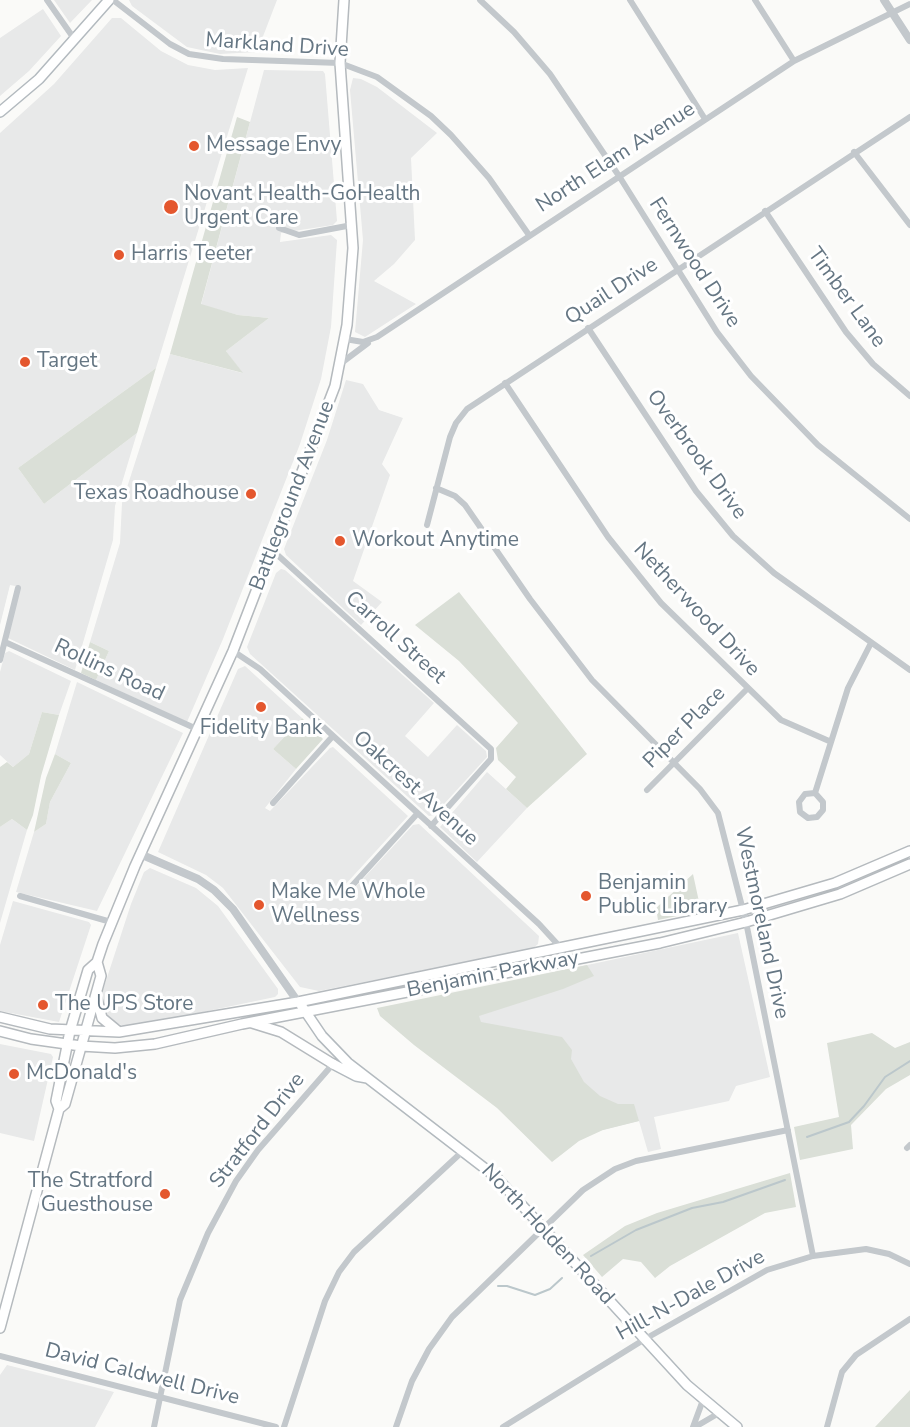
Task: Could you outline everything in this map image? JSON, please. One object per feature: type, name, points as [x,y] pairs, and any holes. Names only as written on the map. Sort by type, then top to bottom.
[{"type":"main road","points":[[0,112],[26,92],[111,0]]},
{"type":"main road","name":"Battleground Avenue","points":[[0,1328],[59,1109],[65,1104],[96,993],[100,976],[98,962],[111,922],[233,651],[315,441],[340,364],[351,278],[352,225],[340,63],[344,0]]},
{"type":"main road","name":"Benjamin Parkway","points":[[0,1017],[36,1027],[85,1032],[119,1032],[298,1002],[743,910],[835,883],[910,851]]},
{"type":"main road","name":"Benjamin Parkway","points":[[0,1031],[81,1046],[115,1048],[155,1044],[250,1022],[660,943],[746,922],[840,894],[910,864]]},
{"type":"main road","name":"Battleground Avenue","points":[[59,1109],[56,1101],[70,1030],[88,970],[98,962]]},
{"type":"main road","points":[[96,993],[102,1018],[119,1032]]},
{"type":"main road","name":"North Holden Road","points":[[298,1002],[336,1051],[496,1177],[703,1400],[737,1427]]},
{"type":"main road","points":[[250,1022],[281,1032],[333,1064],[356,1076],[369,1079]]},
{"type":"street","points":[[48,0],[75,40]]},
{"type":"street","name":"Markland Drive","points":[[111,0],[189,54],[223,60],[340,63],[377,77],[434,118],[489,178],[529,235]]},
{"type":"street","name":"Fernwood Drive","points":[[480,0],[514,32],[546,69],[619,176],[677,270],[728,346],[775,402],[818,445],[910,519]]},
{"type":"street","points":[[630,0],[705,119]]},
{"type":"street","points":[[755,0],[794,61]]},
{"type":"street","points":[[884,0],[910,40]]},
{"type":"street","name":"North Elam Avenue","points":[[340,364],[370,341],[794,61],[910,4]]},
{"type":"street","name":"Quail Drive","points":[[427,525],[450,437],[461,415],[505,383],[910,117]]},
{"type":"street","points":[[854,152],[910,225]]},
{"type":"street","name":"Timber Lane","points":[[765,211],[846,332],[873,364],[910,396]]},
{"type":"street","points":[[279,228],[300,235],[352,225]]},
{"type":"street","name":"Overbrook Drive","points":[[588,328],[696,491],[733,536],[774,573],[910,670]]},
{"type":"street","points":[[345,339],[370,341]]},
{"type":"street","name":"Netherwood Drive","points":[[505,383],[629,566],[661,603],[781,720],[829,741]]},
{"type":"street","name":"Westmoreland Drive","points":[[436,488],[455,496],[465,505],[530,599],[592,680],[700,789],[718,813],[746,922],[813,1256]]},
{"type":"street","name":"Carroll Street","points":[[272,550],[486,744],[493,753],[491,759],[431,826]]},
{"type":"street","points":[[0,660],[18,588]]},
{"type":"street","name":"Rollins Road","points":[[5,642],[199,730]]},
{"type":"street","points":[[815,793],[829,741],[848,688],[871,643]]},
{"type":"street","name":"Oakcrest Avenue","points":[[233,651],[260,669],[538,924],[561,948]]},
{"type":"street","name":"Piper Place","points":[[647,790],[747,689]]},
{"type":"street","points":[[273,803],[333,736]]},
{"type":"street","points":[[815,793],[823,802],[823,810],[818,817],[808,819],[800,812],[799,802],[806,794],[815,793]]},
{"type":"street","points":[[350,888],[417,814]]},
{"type":"street","points":[[140,854],[198,879],[214,890],[233,909],[298,1002]]},
{"type":"street","points":[[20,896],[111,922]]},
{"type":"street","points":[[561,948],[563,960]]},
{"type":"street","name":"Stratford Drive","points":[[154,1427],[180,1300],[192,1265],[223,1202],[258,1150],[333,1064]]},
{"type":"street","points":[[396,1427],[412,1380],[429,1349],[452,1317],[541,1228],[583,1190],[615,1169],[655,1157],[788,1130]]},
{"type":"street","points":[[284,1427],[325,1301],[339,1272],[354,1252],[464,1150]]},
{"type":"street","name":"Hill-N-Dale Drive","points":[[503,1427],[645,1339],[752,1278],[789,1262],[813,1256],[866,1250],[889,1254],[910,1264]]},
{"type":"street","points":[[827,1427],[842,1372],[856,1355],[910,1318]]},
{"type":"street","name":"David Caldwell Drive","points":[[0,1356],[276,1427]]},
{"type":"street","points":[[694,1427],[703,1400]]},
{"type":"street","points":[[694,1427],[719,1413]]},
{"type":"shaded area","points":[[54,0],[92,0],[70,23]]},
{"type":"shaded area","points":[[129,0],[277,0],[257,52],[220,54],[187,47],[132,6]]},
{"type":"shaded area","points":[[43,9],[61,36],[29,71],[0,96],[0,38]]},
{"type":"shaded area","points":[[112,18],[121,18],[161,51],[188,65],[215,70],[248,68],[156,368],[18,468],[44,504],[137,433],[115,506],[113,540],[75,670],[8,638],[20,587],[10,585],[0,625],[0,133],[54,84]]},
{"type":"shaded area","points":[[264,70],[323,71],[325,74],[337,221],[333,225],[281,233],[280,242],[331,235],[337,240],[331,327],[321,379],[300,444],[223,639],[187,722],[96,680],[109,651],[90,642],[120,543],[122,503],[170,354],[242,373],[226,351],[269,318],[238,315],[201,305]]},
{"type":"shaded area","points":[[353,78],[361,79],[377,87],[437,133],[411,158],[415,240],[394,264],[374,281],[416,304],[365,337],[355,332],[363,240],[350,90]]},
{"type":"shaded area","points":[[237,117],[250,122],[201,304],[238,315],[269,318],[226,351],[243,373],[170,354]]},
{"type":"shaded area","points":[[156,368],[137,433],[44,504],[18,468]]},
{"type":"shaded area","points":[[346,380],[363,384],[379,410],[403,418],[382,464],[390,475],[353,581],[382,602],[361,625],[286,555],[284,549],[327,440]]},
{"type":"shaded area","points":[[281,569],[285,570],[434,703],[405,736],[428,757],[457,725],[486,751],[487,757],[434,815],[429,816],[250,654],[247,647],[276,573]]},
{"type":"shaded area","points":[[459,592],[587,754],[527,808],[506,789],[516,777],[498,760],[496,748],[518,723],[459,661],[415,625]]},
{"type":"shaded area","points":[[90,642],[109,651],[96,680],[81,673]]},
{"type":"shaded area","points":[[9,651],[71,681],[59,715],[42,712],[29,754],[13,767],[0,755],[0,672],[5,653]]},
{"type":"shaded area","points":[[245,666],[302,718],[273,749],[296,769],[265,808],[270,811],[333,747],[408,816],[344,886],[350,893],[413,825],[419,824],[539,936],[538,944],[532,949],[319,991],[300,987],[223,888],[206,875],[158,852],[238,669]]},
{"type":"shaded area","points":[[77,682],[183,733],[97,911],[16,892],[34,832],[46,824],[50,802],[71,763],[55,754]]},
{"type":"shaded area","points":[[42,712],[59,715],[41,776],[33,815],[27,830],[12,819],[0,827],[0,767],[7,762],[13,767],[29,754]]},
{"type":"shaded area","points":[[302,718],[323,739],[296,769],[273,749]]},
{"type":"shaded area","points":[[55,754],[71,763],[50,802],[46,824],[34,832],[46,778]]},
{"type":"shaded area","points":[[487,772],[527,808],[477,862],[440,827]]},
{"type":"shaded area","points":[[12,819],[27,830],[0,923],[0,827]]},
{"type":"shaded area","points":[[150,868],[196,888],[218,906],[278,989],[275,997],[145,1024],[124,1026],[110,1021],[102,1007],[103,990],[131,904],[144,872]]},
{"type":"shaded area","points":[[693,874],[701,911],[658,920],[656,908]]},
{"type":"shaded area","points":[[13,901],[89,922],[91,925],[59,1022],[0,1011],[0,945]]},
{"type":"shaded area","points":[[738,933],[770,1077],[736,1086],[729,1101],[654,1117],[661,1149],[648,1152],[639,1121],[603,1130],[473,1026],[465,991]]},
{"type":"shaded area","points":[[587,965],[594,976],[563,989],[479,1016],[481,1022],[562,1037],[572,1050],[571,1059],[584,1082],[600,1096],[618,1104],[634,1104],[639,1121],[603,1130],[579,1141],[552,1162],[497,1108],[414,1045],[380,1016],[377,1008]]},
{"type":"shaded area","points":[[872,1033],[895,1048],[910,1042],[910,1075],[886,1089],[851,1125],[853,1149],[800,1160],[794,1127],[839,1117],[827,1043]]},
{"type":"shaded area","points":[[0,1044],[51,1054],[53,1057],[34,1141],[0,1133]]},
{"type":"shaded area","points":[[790,1173],[796,1207],[765,1213],[670,1266],[655,1278],[641,1262],[623,1259],[602,1277],[583,1255],[625,1226],[657,1213]]},
{"type":"shaded area","points":[[7,1365],[114,1392],[95,1427],[0,1427],[0,1375]]},
{"type":"shaded area","points":[[910,1390],[910,1427],[875,1427]]},
{"type":"waterway","points":[[807,1137],[849,1122],[885,1077],[910,1061]]},
{"type":"waterway","points":[[591,1256],[636,1230],[692,1208],[723,1202],[785,1180]]},
{"type":"waterway","points":[[498,1286],[507,1286],[535,1295],[550,1289],[562,1278]]},
{"type":"place","name":"Message Envy","points":[[194,146]]},
{"type":"place","name":"Novant Health-GoHealth Urgent Care","points":[[171,207]]},
{"type":"place","name":"Harris Teeter","points":[[119,255]]},
{"type":"place","name":"Target","points":[[25,362]]},
{"type":"place","name":"Texas Roadhouse","points":[[251,494]]},
{"type":"place","name":"Workout Anytime","points":[[340,541]]},
{"type":"place","name":"Fidelity Bank","points":[[261,707]]},
{"type":"place","name":"Benjamin Public Library","points":[[586,896]]},
{"type":"place","name":"Make Me Whole Wellness","points":[[259,905]]},
{"type":"place","name":"The UPS Store","points":[[43,1005]]},
{"type":"place","name":"McDonald's","points":[[14,1074]]},
{"type":"place","name":"The Stratford Guesthouse","points":[[165,1194]]}]
